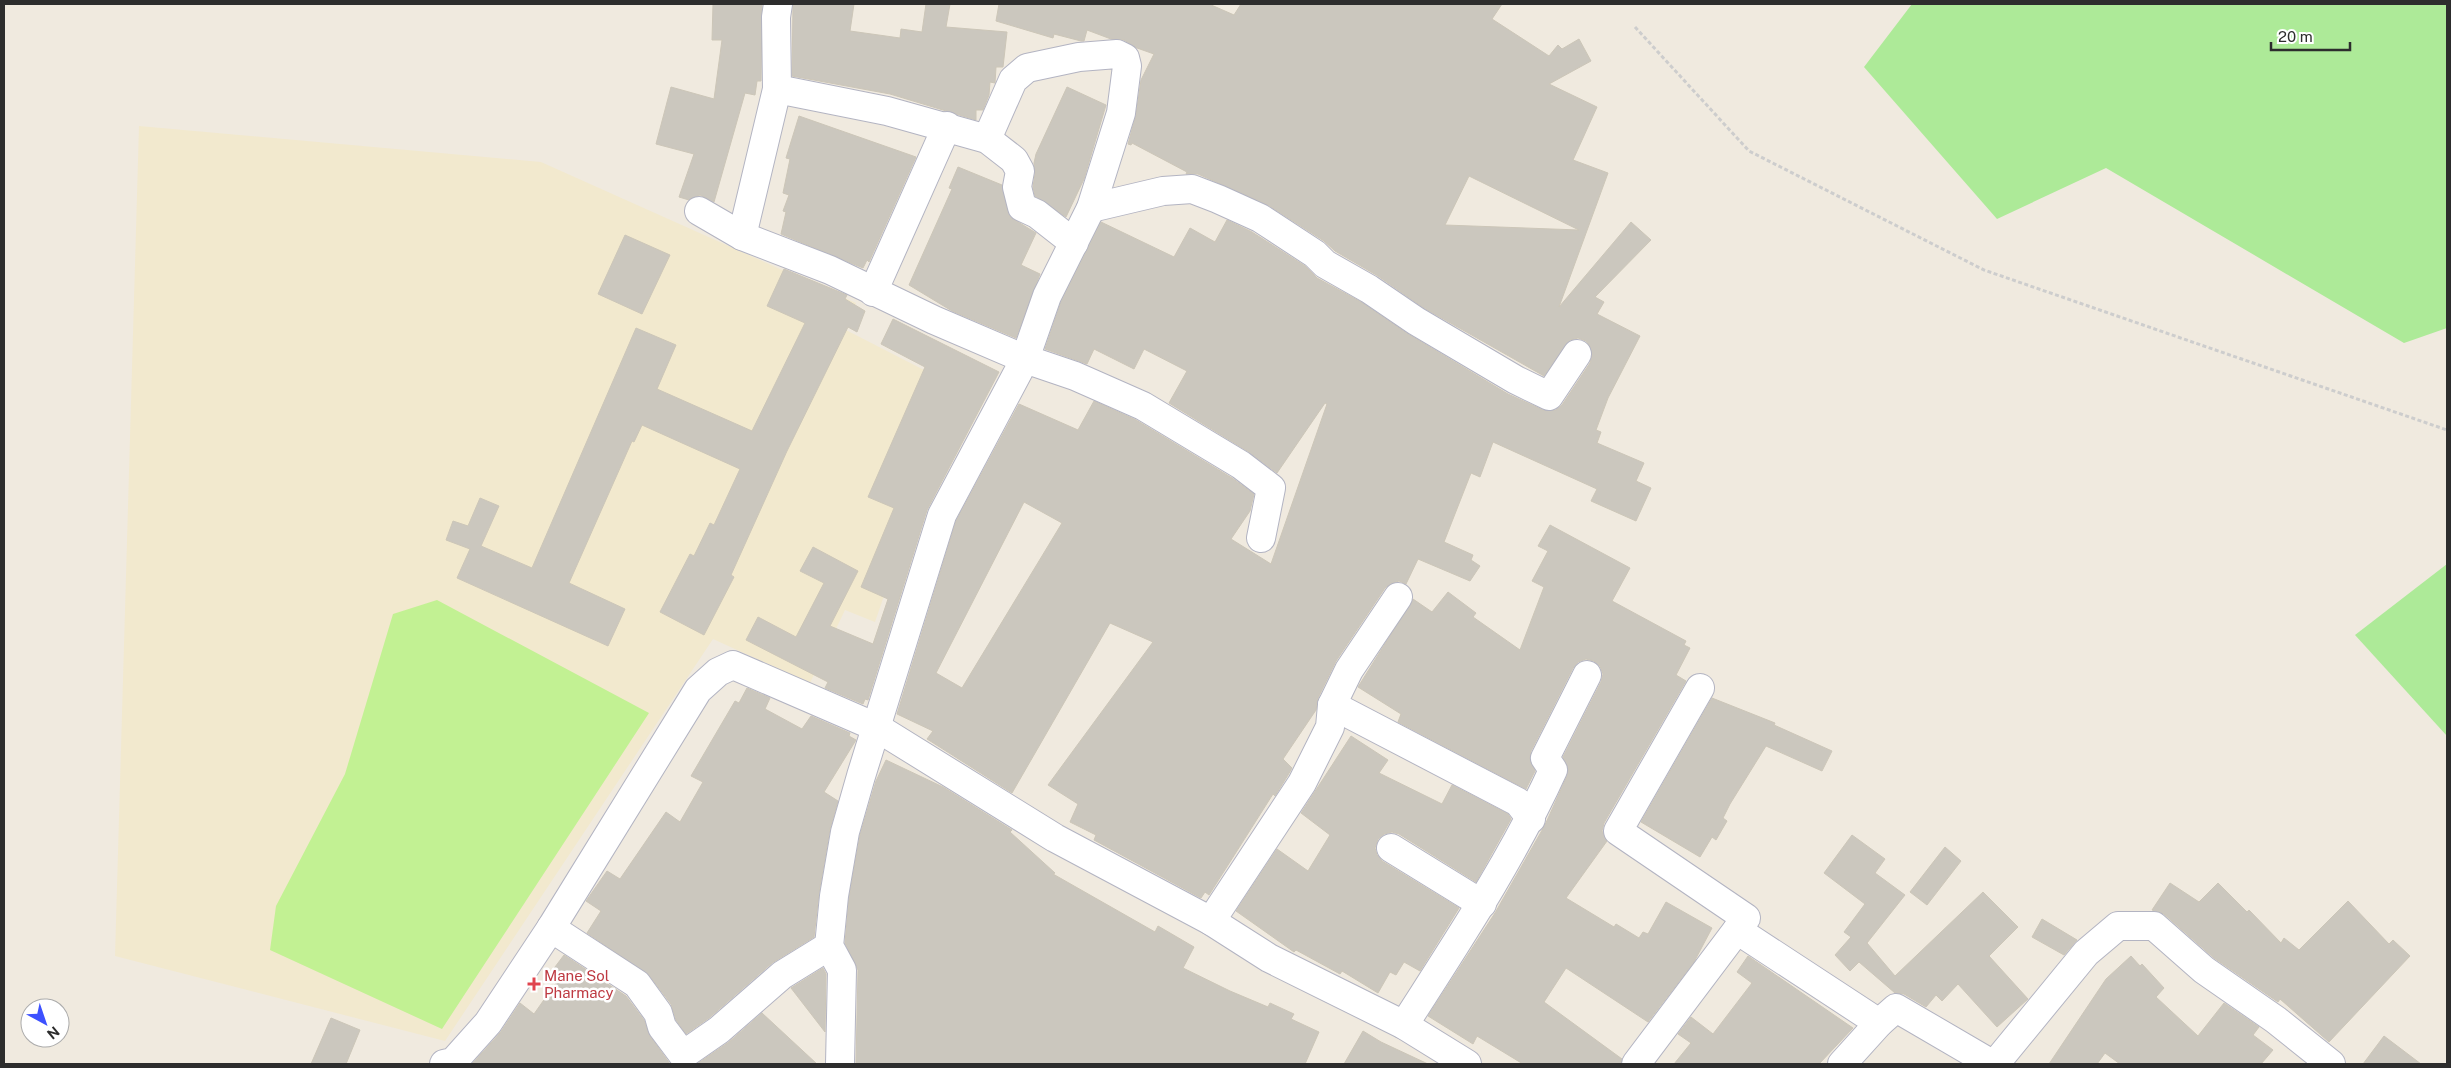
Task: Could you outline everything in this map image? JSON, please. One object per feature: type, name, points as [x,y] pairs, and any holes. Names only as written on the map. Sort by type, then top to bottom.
[{"type":"street","points":[[742,236],[777,89],[776,17],[778,4]]},
{"type":"street","points":[[840,1064],[842,970],[829,946],[845,832],[942,515],[1026,359],[1047,296],[1091,208],[1121,113],[1127,66],[1125,58],[1117,54],[1079,57],[1027,68],[1012,80],[987,139]]},
{"type":"street","points":[[777,89],[887,111],[947,126],[987,139],[1014,160],[1020,171],[1017,187],[1022,206],[1037,214],[1074,242]]},
{"type":"street","points":[[873,292],[947,126]]},
{"type":"street","points":[[1091,208],[1130,198],[1192,189],[1260,218],[1315,254],[1325,264],[1369,289],[1416,321],[1516,380],[1549,396],[1578,354]]},
{"type":"street","points":[[699,211],[742,236],[830,270],[873,292],[1026,359],[1075,376],[1143,406],[1242,465],[1271,488],[1261,538]]},
{"type":"street","points":[[1211,921],[1302,783],[1330,727],[1332,705],[1349,670],[1398,597]]},
{"type":"street","points":[[444,1064],[453,1062],[488,1023],[551,928],[698,690],[718,672],[733,665],[876,728],[1056,838],[1211,921],[1269,958],[1404,1025],[1467,1064]]},
{"type":"street","points":[[1404,1025],[1482,904],[1531,819],[1553,770],[1545,758],[1587,675]]},
{"type":"street","points":[[1636,1064],[1746,918],[1618,831],[1700,688]]},
{"type":"street","points":[[1332,705],[1518,802],[1531,819]]},
{"type":"street","points":[[1391,848],[1482,904]]},
{"type":"street","points":[[1842,1064],[1879,1023],[1896,1008],[1994,1064],[2086,953],[2118,926],[2154,926],[2204,970],[2276,1020],[2332,1064]]},
{"type":"street","points":[[551,928],[637,984],[658,1013],[662,1027],[683,1055],[719,1030],[782,975],[829,946]]},
{"type":"street","points":[[1738,930],[1879,1023]]},
{"type":"path","points":[[1634,27],[1749,152],[1984,270],[2447,430]]},
{"type":"shaded area","points":[[139,126],[541,162],[856,303],[844,329],[963,390],[907,529],[875,622],[845,610],[810,683],[713,639],[445,1041],[115,956]]},
{"type":"green space","points":[[1912,4],[2447,4],[2447,328],[2404,343],[2106,168],[1997,219],[1864,67]]},
{"type":"green space","points":[[2447,564],[2447,736],[2355,635]]},
{"type":"green space","points":[[437,600],[649,713],[442,1029],[270,950],[276,906],[345,774],[393,614]]},
{"type":"building","points":[[713,4],[762,4],[761,81],[757,81],[755,95],[745,93],[714,202],[700,195],[689,200],[679,197],[694,154],[656,144],[671,87],[714,99],[722,40],[712,40]]},
{"type":"building","points":[[793,4],[854,4],[850,31],[900,38],[901,29],[922,32],[926,4],[950,4],[946,27],[1007,32],[1003,67],[996,67],[995,83],[990,82],[989,95],[983,110],[976,110],[976,120],[890,94],[792,76]]},
{"type":"building","points":[[999,4],[1209,4],[1234,15],[1241,4],[1502,4],[1492,19],[1549,56],[1558,45],[1562,49],[1579,39],[1591,61],[1549,84],[1597,107],[1573,160],[1608,173],[1559,307],[1631,222],[1651,240],[1595,297],[1604,302],[1597,314],[1640,336],[1608,398],[1596,430],[1601,432],[1597,443],[1644,463],[1636,481],[1651,488],[1636,521],[1591,501],[1597,489],[1493,442],[1480,477],[1471,473],[1444,542],[1473,555],[1471,560],[1480,566],[1470,581],[1418,559],[1406,584],[1399,581],[1385,588],[1336,661],[1318,698],[1316,710],[1283,759],[1292,768],[1288,775],[1275,796],[1273,794],[1209,895],[1205,892],[1201,898],[1094,840],[1096,835],[1070,822],[1078,804],[1048,785],[1153,642],[1110,623],[1012,793],[927,739],[933,731],[897,714],[956,521],[1019,404],[1078,430],[1094,401],[1136,420],[1232,478],[1254,494],[1250,511],[1231,539],[1271,564],[1327,404],[1325,403],[1277,473],[1249,452],[1169,403],[1187,371],[1144,349],[1134,369],[1094,349],[1087,364],[1045,349],[1061,302],[1101,222],[1174,257],[1190,228],[1215,242],[1227,220],[1252,232],[1305,266],[1317,278],[1361,302],[1408,334],[1508,394],[1543,410],[1556,410],[1562,405],[1590,363],[1591,348],[1586,341],[1578,338],[1570,340],[1544,376],[1424,308],[1268,205],[1198,174],[1186,174],[1187,172],[1132,143],[1131,145],[1128,144],[1136,115],[1141,80],[1154,54],[1137,48],[1124,40],[1111,39],[1087,30],[1084,41],[1081,41],[1054,34],[1053,38],[996,21]],"holes":[[[1469,176],[1579,230],[1445,225]],[[1024,502],[1062,523],[962,688],[936,673]]]},
{"type":"building","points":[[1067,87],[1106,105],[1084,179],[1066,217],[1035,196],[1033,187],[1036,154]]},
{"type":"building","points":[[799,116],[916,157],[869,262],[867,260],[863,268],[781,234],[786,212],[783,211],[789,195],[783,193],[790,159],[786,158]]},
{"type":"building","points":[[958,167],[1002,185],[1010,217],[1036,233],[1021,265],[1040,274],[1016,338],[952,311],[909,285],[952,189],[949,188]]},
{"type":"building","points":[[625,235],[670,255],[642,314],[598,294]]},
{"type":"building","points":[[784,269],[847,295],[845,299],[865,311],[857,332],[848,327],[787,451],[731,575],[734,577],[704,635],[660,612],[690,554],[694,556],[710,523],[714,525],[740,469],[642,425],[634,442],[632,441],[569,583],[625,609],[608,646],[457,578],[470,549],[446,540],[453,521],[468,526],[480,498],[499,506],[481,546],[532,568],[636,328],[676,345],[657,389],[752,431],[805,323],[767,306]]},
{"type":"building","points":[[893,319],[999,372],[927,510],[868,700],[865,699],[863,704],[825,688],[828,682],[746,640],[758,617],[796,637],[824,583],[800,571],[813,547],[858,571],[830,626],[873,644],[888,599],[861,587],[894,508],[868,497],[925,367],[881,344]]},
{"type":"building","points":[[1550,525],[1630,568],[1612,601],[1686,641],[1684,645],[1690,648],[1676,675],[1686,681],[1604,823],[1602,831],[1607,841],[1566,898],[1614,927],[1616,924],[1639,938],[1643,932],[1648,934],[1666,902],[1712,928],[1694,962],[1648,1022],[1566,968],[1544,1002],[1622,1059],[1621,1064],[1523,1064],[1477,1036],[1473,1044],[1428,1016],[1495,913],[1545,825],[1567,776],[1568,768],[1563,757],[1601,682],[1603,674],[1600,666],[1594,661],[1586,659],[1578,662],[1573,668],[1531,751],[1530,759],[1535,771],[1526,789],[1398,722],[1401,714],[1358,687],[1413,599],[1432,612],[1448,592],[1476,613],[1473,617],[1520,650],[1544,587],[1532,581],[1548,551],[1538,546]]},
{"type":"building","points":[[747,688],[770,698],[765,709],[802,729],[811,716],[850,733],[849,736],[856,740],[824,792],[838,801],[830,829],[819,893],[814,937],[772,963],[709,1018],[686,1034],[676,1020],[671,1004],[649,975],[587,933],[601,911],[586,901],[607,871],[620,879],[666,812],[680,822],[703,782],[691,776],[735,701],[739,703]]},
{"type":"building","points":[[1712,698],[1775,723],[1774,725],[1832,751],[1822,771],[1766,746],[1730,804],[1723,818],[1727,821],[1716,840],[1712,837],[1700,857],[1641,822]]},
{"type":"building","points":[[1351,736],[1388,760],[1379,773],[1442,804],[1452,785],[1508,814],[1511,819],[1476,882],[1399,834],[1392,832],[1384,834],[1378,839],[1375,848],[1377,855],[1382,861],[1459,908],[1420,971],[1404,962],[1396,975],[1390,972],[1378,993],[1342,971],[1340,974],[1296,950],[1294,952],[1236,911],[1277,849],[1308,871],[1330,835],[1301,813]]},
{"type":"building","points":[[886,760],[943,787],[1012,830],[1010,832],[1055,873],[1053,874],[1155,932],[1158,926],[1194,947],[1183,968],[1268,1007],[1270,1003],[1294,1014],[1291,1019],[1319,1032],[1305,1064],[856,1064],[858,970],[845,943],[849,898],[860,835],[876,781]]},
{"type":"building","points":[[1852,835],[1885,859],[1875,873],[1905,895],[1867,943],[1895,976],[1983,892],[2018,927],[1989,956],[2028,999],[1997,1027],[1958,984],[1942,1001],[1936,995],[1926,1007],[1904,994],[1895,993],[1859,962],[1850,971],[1835,955],[1851,937],[1844,932],[1865,904],[1824,873]]},
{"type":"building","points":[[1945,847],[1961,861],[1927,905],[1910,892]]},
{"type":"building","points":[[2170,883],[2199,902],[2218,883],[2247,912],[2249,910],[2281,943],[2284,938],[2299,950],[2348,901],[2389,944],[2393,940],[2410,956],[2329,1042],[2280,999],[2278,1002],[2214,958],[2164,914],[2152,910]]},
{"type":"building","points":[[2042,919],[2077,940],[2064,955],[2032,937]]},
{"type":"building","points":[[564,955],[626,996],[644,1020],[650,1036],[670,1064],[472,1064],[500,1033],[520,1003],[534,1014],[560,977],[552,971]]},
{"type":"building","points":[[1748,956],[1853,1028],[1819,1064],[1674,1064],[1691,1043],[1678,1034],[1691,1017],[1713,1034],[1752,983],[1737,972]]},
{"type":"building","points":[[2131,956],[2140,966],[2142,964],[2164,988],[2156,997],[2198,1036],[2224,1003],[2259,1027],[2253,1035],[2273,1050],[2261,1064],[2120,1064],[2105,1053],[2097,1064],[2049,1064],[2106,979]]},
{"type":"building","points":[[823,968],[826,974],[825,1032],[791,988]]},
{"type":"building","points":[[762,1013],[817,1064],[697,1064],[729,1042]]},
{"type":"building","points":[[331,1018],[360,1030],[346,1064],[311,1064]]},
{"type":"building","points":[[1363,1031],[1381,1042],[1428,1064],[1344,1064]]},
{"type":"building","points":[[2384,1036],[2421,1064],[2363,1064]]},
{"type":"place","name":"Mane Sol Pharmacy","points":[[534,984]]}]
